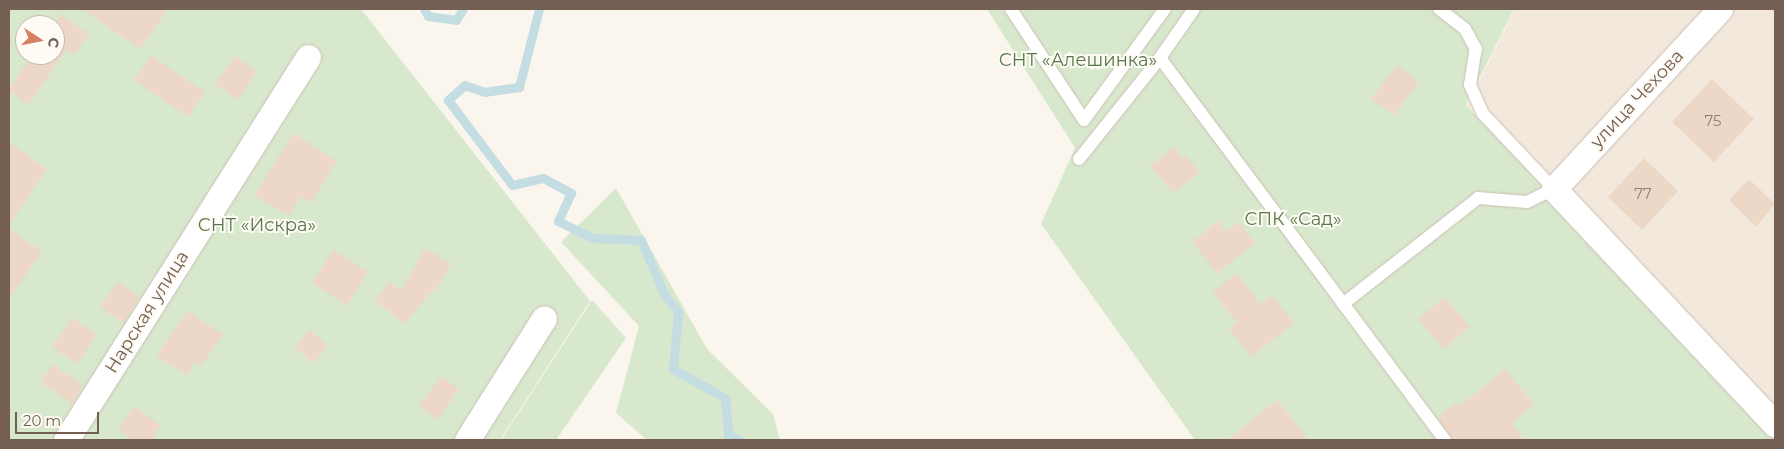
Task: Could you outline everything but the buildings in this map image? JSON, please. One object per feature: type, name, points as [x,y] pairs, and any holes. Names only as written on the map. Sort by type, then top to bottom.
[{"type":"street","name":"улица Чехова","points":[[1554,189],[1720,9]]},
{"type":"street","name":"Нарская улица","points":[[66,440],[308,56]]},
{"type":"street","points":[[1554,189],[1775,424]]},
{"type":"street","points":[[467,440],[544,318]]},
{"type":"lane","points":[[1011,9],[1084,120],[1164,9]]},
{"type":"lane","points":[[1079,159],[1160,58],[1194,9]]},
{"type":"lane","points":[[1343,304],[1478,198],[1527,202],[1554,189],[1484,114],[1470,85],[1476,49],[1465,30],[1439,9]]},
{"type":"lane","points":[[1160,58],[1445,440]]},
{"type":"shaded area","points":[[1515,9],[1775,9],[1775,419],[1467,105]]},
{"type":"green space","name":"СНТ «Искра»","points":[[9,9],[361,9],[590,301],[500,440],[9,440]]},
{"type":"green space","name":"СПК «Сад»","points":[[987,9],[1514,9],[1466,105],[1775,420],[1775,440],[1195,440],[1041,224],[1075,148]]},
{"type":"green space","points":[[616,188],[707,349],[773,414],[780,440],[647,440],[616,413],[639,326],[561,242]]},
{"type":"green space","points":[[592,300],[626,338],[556,440],[501,440]]},
{"type":"waterway","points":[[424,9],[428,16],[456,20],[463,9]]},
{"type":"waterway","points":[[539,9],[519,87],[485,92],[465,85],[448,100],[512,185],[543,178],[571,193],[558,221],[593,238],[641,240],[664,294],[678,312],[673,369],[725,398],[728,435],[739,440]]},
{"type":"park label","name":"СНТ «Алешинка»","points":[[1078,60]]}]
